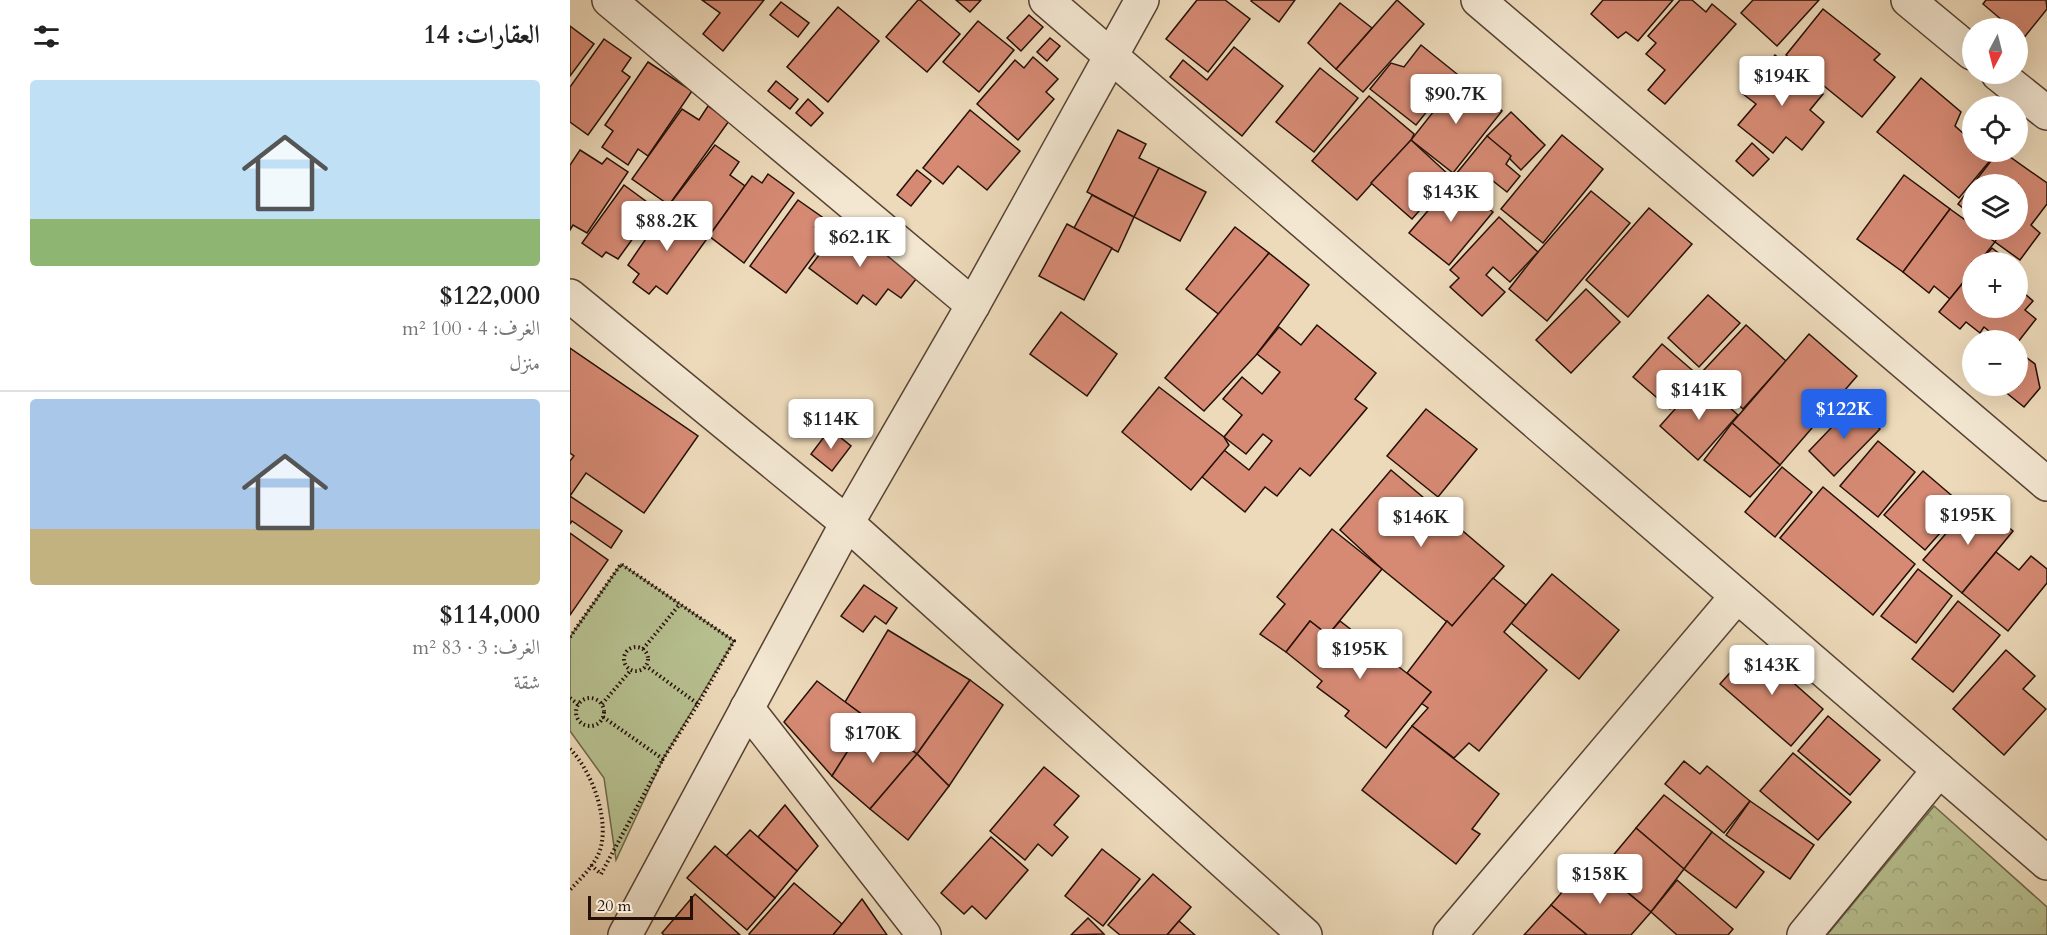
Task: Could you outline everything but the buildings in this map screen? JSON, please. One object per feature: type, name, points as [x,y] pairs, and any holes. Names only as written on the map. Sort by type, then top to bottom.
[{"type":"street","points":[[609,0],[973,305]]},
{"type":"street","points":[[1046,0],[2047,862]]},
{"type":"street","points":[[625,935],[847,523],[973,305],[1110,54],[1142,0]]},
{"type":"street","points":[[1478,0],[2047,484]]},
{"type":"street","points":[[1908,0],[1962,45]]},
{"type":"street","points":[[2011,84],[2047,113]]},
{"type":"street","points":[[570,296],[847,523],[1305,935]]},
{"type":"street","points":[[1450,935],[1737,596]]},
{"type":"street","points":[[747,708],[924,935]]},
{"type":"street","points":[[1804,935],[1939,770]]},
{"type":"path","points":[[570,637],[621,564],[734,641],[663,759],[601,874],[591,865]]},
{"type":"path","points":[[644,650],[681,604]]},
{"type":"path","points":[[637,647],[644,650],[648,655],[646,666],[639,670],[632,670],[625,664],[624,656],[629,650],[637,647]]},
{"type":"path","points":[[646,666],[698,704]]},
{"type":"path","points":[[602,704],[632,670]]},
{"type":"path","points":[[570,698],[579,705]]},
{"type":"path","points":[[590,698],[602,704],[601,721],[593,725],[584,724],[578,718],[577,713],[581,701],[590,698]]},
{"type":"path","points":[[603,717],[663,759]]},
{"type":"path","points":[[570,749],[579,758],[592,784],[600,808],[603,832],[597,856],[570,890]]},
{"type":"green space","points":[[621,564],[734,641],[663,759],[616,860],[604,778],[570,731],[570,637]]},
{"type":"green space","points":[[1934,806],[2047,907],[2047,935],[1827,935]]}]
